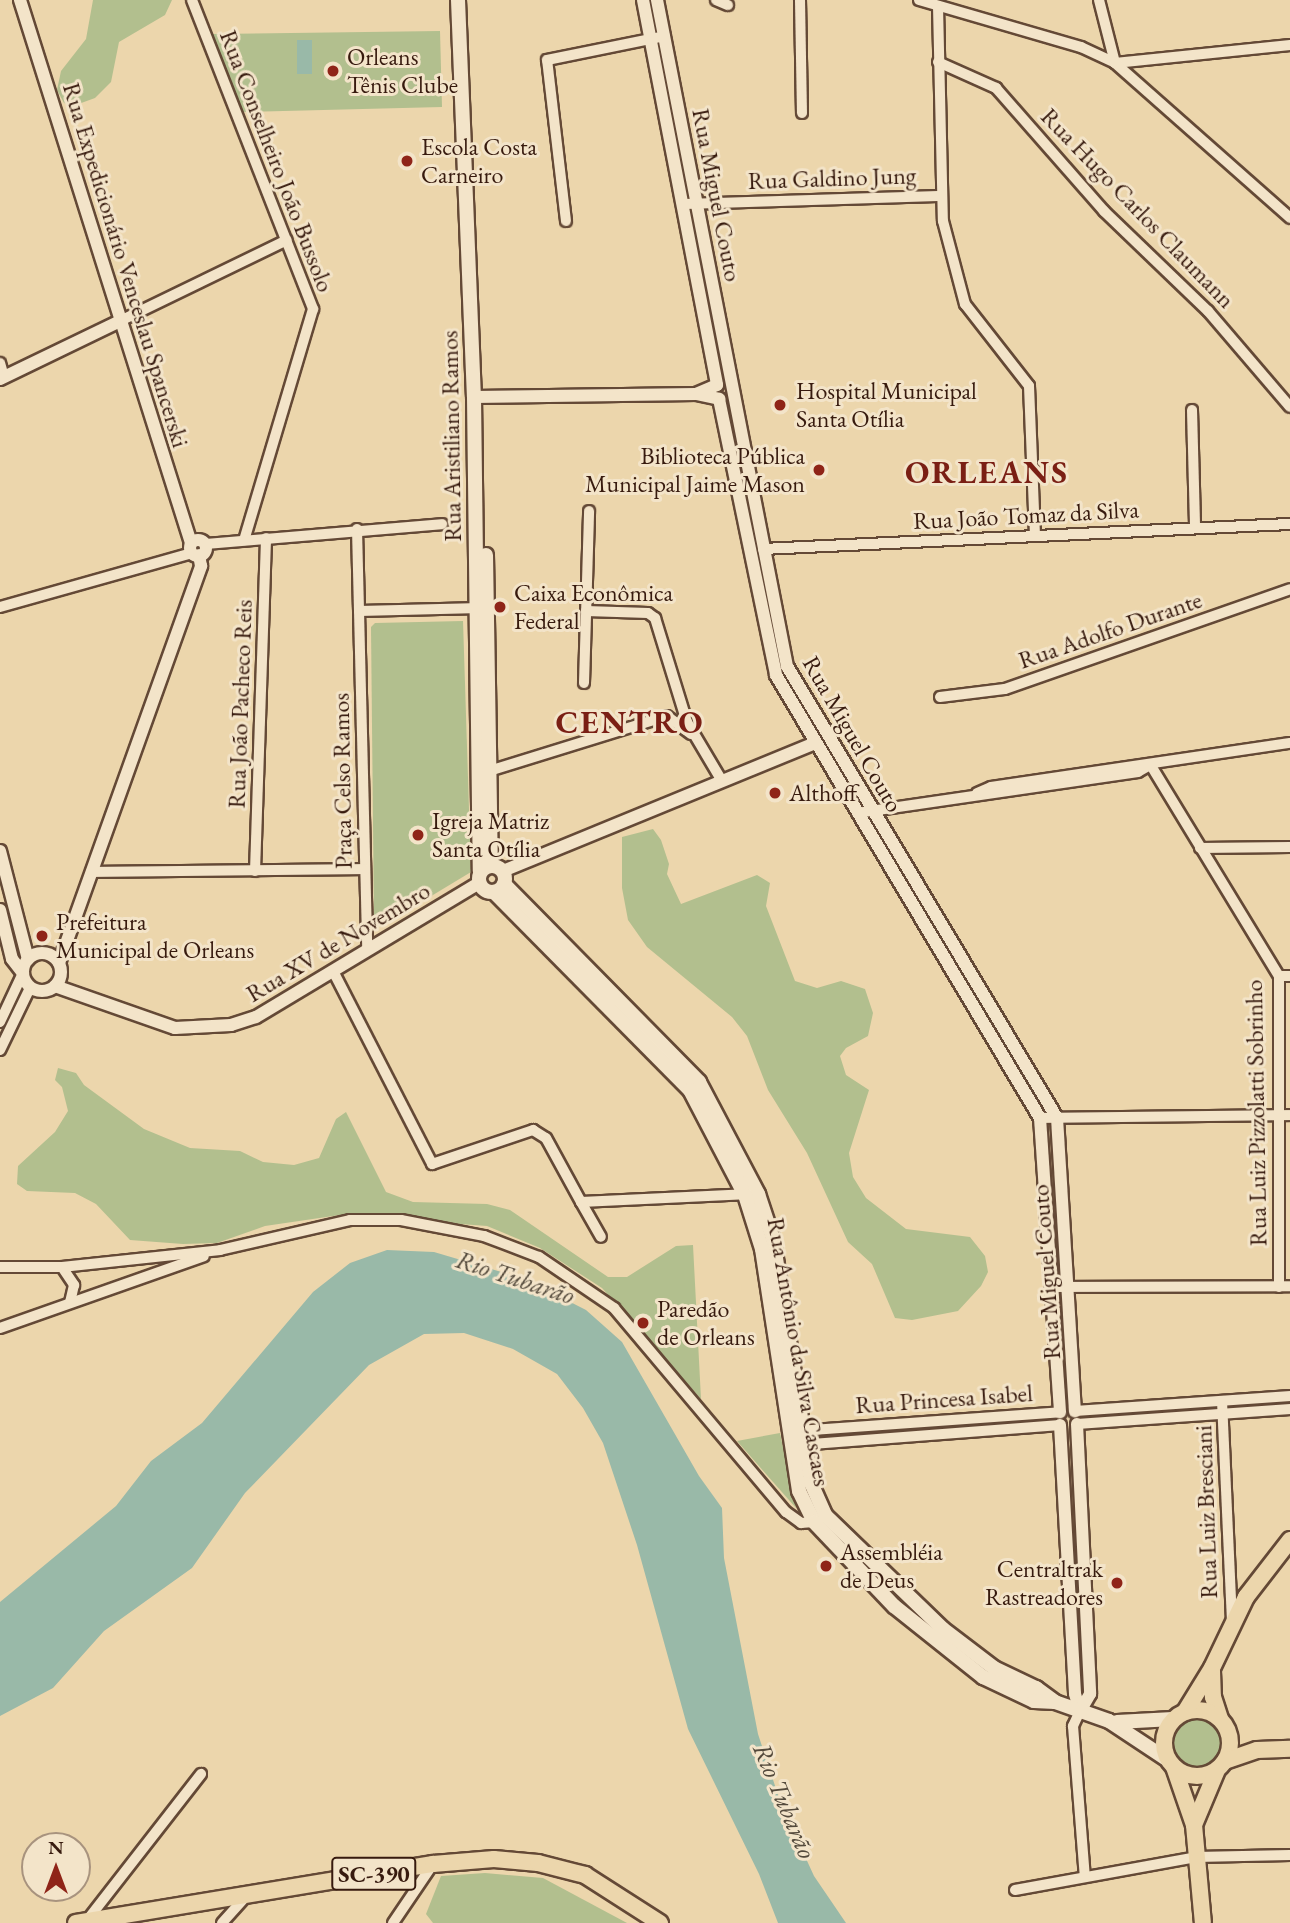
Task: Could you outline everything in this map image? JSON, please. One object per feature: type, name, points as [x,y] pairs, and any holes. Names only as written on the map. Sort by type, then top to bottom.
[{"type":"main road","name":"Rua Aristiliano Ramos","points":[[458,0],[478,397]]},
{"type":"main road","name":"Rua Aristiliano Ramos","points":[[468,0],[482,608],[492,878]]},
{"type":"main road","name":"Rua Aristiliano Ramos","points":[[482,608],[492,878]]},
{"type":"main road","name":"Rua Antônio da Silva Cascaes","points":[[492,878],[634,1024],[690,1090],[751,1194],[797,1438],[799,1491],[820,1518],[899,1600],[999,1686],[1034,1701],[1055,1702],[1109,1721],[1171,1764]]},
{"type":"main road","points":[[1203,1923],[1194,1825],[1164,1739],[1212,1668],[1232,1621],[1290,1539]]},
{"type":"main road","points":[[1194,1825],[1230,1744],[1213,1697],[1212,1668]]},
{"type":"main road","points":[[1179,1715],[1204,1710],[1268,1748]]},
{"type":"main road","name":"Rua Antônio da Silva Cascaes","points":[[1109,1721],[1147,1723],[1179,1715]]},
{"type":"main road","points":[[1171,1764],[1195,1776],[1268,1748],[1290,1749]]},
{"type":"main road","name":"SC-390","points":[[82,1922],[433,1864],[494,1859],[565,1868],[605,1885],[660,1923]]},
{"type":"street","name":"Rua Expedicionário Venceslau Spancerski","points":[[20,0],[201,566],[59,963]]},
{"type":"street","name":"Rua Conselheiro João Bussolo","points":[[192,0],[311,298],[312,317],[244,540]]},
{"type":"street","name":"Rua Miguel Couto","points":[[643,0],[719,399],[777,656],[798,689],[857,813],[1049,1118],[1044,1179],[1075,1694],[1080,1711]]},
{"type":"street","name":"Rua Miguel Couto","points":[[657,0],[763,548],[777,656]]},
{"type":"street","points":[[716,0],[728,5]]},
{"type":"street","points":[[800,0],[802,113]]},
{"type":"street","points":[[919,0],[1081,47],[1115,63],[1290,218]]},
{"type":"street","points":[[1099,0],[1115,63]]},
{"type":"street","points":[[938,6],[941,196],[965,304],[1029,386],[1035,536]]},
{"type":"street","points":[[566,220],[547,60],[665,36]]},
{"type":"street","points":[[1115,63],[1290,45]]},
{"type":"street","name":"Rua Hugo Carlos Claumann","points":[[938,62],[996,88],[1104,211],[1208,311],[1290,407]]},
{"type":"street","name":"Rua Galdino Jung","points":[[682,204],[941,196]]},
{"type":"street","points":[[0,363],[2,378],[287,240]]},
{"type":"street","points":[[702,307],[716,305]]},
{"type":"street","points":[[478,397],[696,394],[719,399],[730,398],[733,389],[728,383],[696,394]]},
{"type":"street","points":[[1192,410],[1195,528]]},
{"type":"street","points":[[584,683],[589,511]]},
{"type":"street","points":[[0,607],[197,549],[244,540],[442,524]]},
{"type":"street","name":"Rua João Tomaz da Silva","points":[[763,548],[1290,524]]},
{"type":"street","name":"Praça Celso Ramos","points":[[357,529],[366,950]]},
{"type":"street","name":"Rua João Pacheco Reis","points":[[255,871],[266,538]]},
{"type":"street","name":"Rua Adolfo Durante","points":[[940,697],[1005,689],[1290,589]]},
{"type":"street","points":[[359,611],[482,608]]},
{"type":"street","points":[[586,611],[653,616],[695,737],[722,781]]},
{"type":"street","points":[[489,771],[667,716],[695,737]]},
{"type":"street","name":"Rua Miguel Couto","points":[[821,739],[872,811],[1049,1118],[1061,1180],[1076,1417],[1090,1694],[1080,1711]]},
{"type":"street","name":"Rua XV de Novembro","points":[[55,986],[175,1028],[194,1031],[256,1017],[492,878],[821,739]]},
{"type":"street","points":[[857,813],[977,793],[991,787],[1290,743]]},
{"type":"street","name":"Rua Luiz Pizzolatti Sobrinho","points":[[1150,764],[1200,848],[1284,976],[1284,1115],[1279,1287]]},
{"type":"street","points":[[1200,848],[1290,847]]},
{"type":"street","points":[[0,851],[28,959],[0,1022]]},
{"type":"street","points":[[92,872],[365,869]]},
{"type":"street","points":[[0,910],[12,958],[30,988],[40,992],[55,986],[61,975],[59,963],[45,953],[28,959]]},
{"type":"street","points":[[333,971],[432,1164],[533,1130],[546,1138],[601,1237]]},
{"type":"street","points":[[0,1050],[4,1031],[30,988]]},
{"type":"street","points":[[1049,1118],[1284,1115]]},
{"type":"street","points":[[1044,1179],[1061,1180]]},
{"type":"street","points":[[581,1202],[751,1194]]},
{"type":"street","points":[[0,1328],[220,1250],[327,1223],[375,1219],[451,1228],[539,1256],[614,1308],[786,1512],[801,1523],[820,1518]]},
{"type":"street","points":[[0,1267],[62,1267],[220,1250]]},
{"type":"street","points":[[62,1267],[74,1284],[70,1302]]},
{"type":"street","points":[[1051,1287],[1290,1286]]},
{"type":"street","points":[[1076,1417],[1290,1396]]},
{"type":"street","name":"Rua Luiz Bresciani","points":[[1222,1401],[1232,1621]]},
{"type":"street","points":[[1060,1418],[1290,1409]]},
{"type":"street","points":[[1060,1418],[1069,1428],[1076,1417]]},
{"type":"street","name":"Rua Princesa Isabel","points":[[797,1438],[960,1419],[1060,1418]]},
{"type":"street","name":"Rua Princesa Isabel","points":[[797,1438],[961,1433],[1060,1418]]},
{"type":"street","points":[[960,1419],[961,1433]]},
{"type":"street","points":[[1063,1482],[1079,1481]]},
{"type":"street","points":[[1067,1543],[1082,1543]]},
{"type":"street","points":[[1080,1711],[1073,1726],[1085,1877]]},
{"type":"street","points":[[82,1922],[201,1774]]},
{"type":"street","points":[[1015,1890],[1196,1857],[1290,1855]]},
{"type":"street","points":[[393,1923],[433,1864]]},
{"type":"street","points":[[222,1923],[247,1895]]},
{"type":"green space","points":[[93,0],[172,0],[165,15],[119,42],[111,82],[95,98],[73,106],[64,103],[57,90],[61,71],[86,39]]},
{"type":"green space","name":"Orleans Tênis Clube","points":[[440,31],[442,107],[240,112],[212,34]]},
{"type":"green space","points":[[463,621],[471,872],[380,927],[374,920],[371,627],[375,623]]},
{"type":"green space","points":[[653,829],[661,840],[669,864],[667,874],[681,904],[757,875],[770,883],[766,906],[795,981],[817,988],[841,981],[865,989],[873,1013],[868,1036],[846,1048],[840,1056],[846,1075],[869,1090],[849,1153],[853,1177],[866,1198],[906,1229],[970,1237],[985,1256],[988,1272],[981,1286],[958,1311],[912,1320],[895,1318],[872,1264],[848,1242],[807,1153],[768,1090],[747,1036],[732,1017],[647,947],[628,920],[622,888],[622,837]]},
{"type":"green space","points":[[58,1068],[76,1073],[84,1085],[144,1129],[190,1148],[240,1151],[263,1162],[294,1165],[319,1158],[336,1119],[346,1112],[386,1192],[413,1202],[487,1204],[510,1210],[608,1277],[627,1277],[676,1246],[693,1245],[701,1399],[602,1288],[540,1248],[487,1226],[340,1215],[265,1226],[217,1243],[183,1244],[130,1240],[96,1204],[75,1193],[27,1191],[17,1184],[18,1166],[55,1132],[68,1111],[62,1087],[55,1080]]},
{"type":"green space","points":[[780,1433],[796,1508],[737,1441]]},
{"type":"green space","points":[[1196,1715],[1207,1717],[1216,1723],[1222,1732],[1222,1754],[1216,1763],[1207,1769],[1196,1771],[1185,1769],[1176,1763],[1170,1754],[1168,1743],[1170,1732],[1176,1723],[1185,1717]]},
{"type":"green space","points":[[485,1873],[543,1878],[627,1923],[433,1923],[426,1914],[441,1876]]},
{"type":"water","points":[[297,40],[312,40],[312,74],[297,74]]},
{"type":"water","name":"Rio Tubarão","points":[[387,1250],[434,1252],[525,1279],[586,1310],[622,1342],[699,1476],[722,1508],[724,1558],[758,1734],[781,1804],[814,1876],[846,1923],[778,1923],[759,1874],[688,1729],[637,1545],[603,1443],[583,1408],[557,1374],[513,1349],[464,1333],[424,1334],[369,1365],[245,1493],[192,1568],[104,1631],[53,1688],[0,1716],[0,1602],[116,1506],[151,1461],[202,1423],[313,1292],[350,1263]]},
{"type":"place","name":"Orleans Tênis Clube","points":[[333,71]]},
{"type":"place","name":"Escola Costa Carneiro","points":[[407,161]]},
{"type":"place","name":"Hospital Municipal Santa Otília","points":[[780,405]]},
{"type":"place","name":"Biblioteca Pública Municipal Jaime Mason","points":[[819,470]]},
{"type":"place","name":"Caixa Econômica Federal","points":[[500,607]]},
{"type":"place","name":"Althoff","points":[[775,793]]},
{"type":"place","name":"Igreja Matriz Santa Otília","points":[[418,835]]},
{"type":"place","name":"Prefeitura Municipal de Orleans","points":[[42,936]]},
{"type":"place","name":"Paredão de Orleans","points":[[643,1323]]},
{"type":"place","name":"Assembléia de Deus","points":[[826,1566]]},
{"type":"place","name":"Centraltrak Rastreadores","points":[[1117,1583]]},
{"type":"district","name":"ORLEANS","points":[[987,472]]},
{"type":"district","name":"CENTRO","points":[[630,722]]}]
